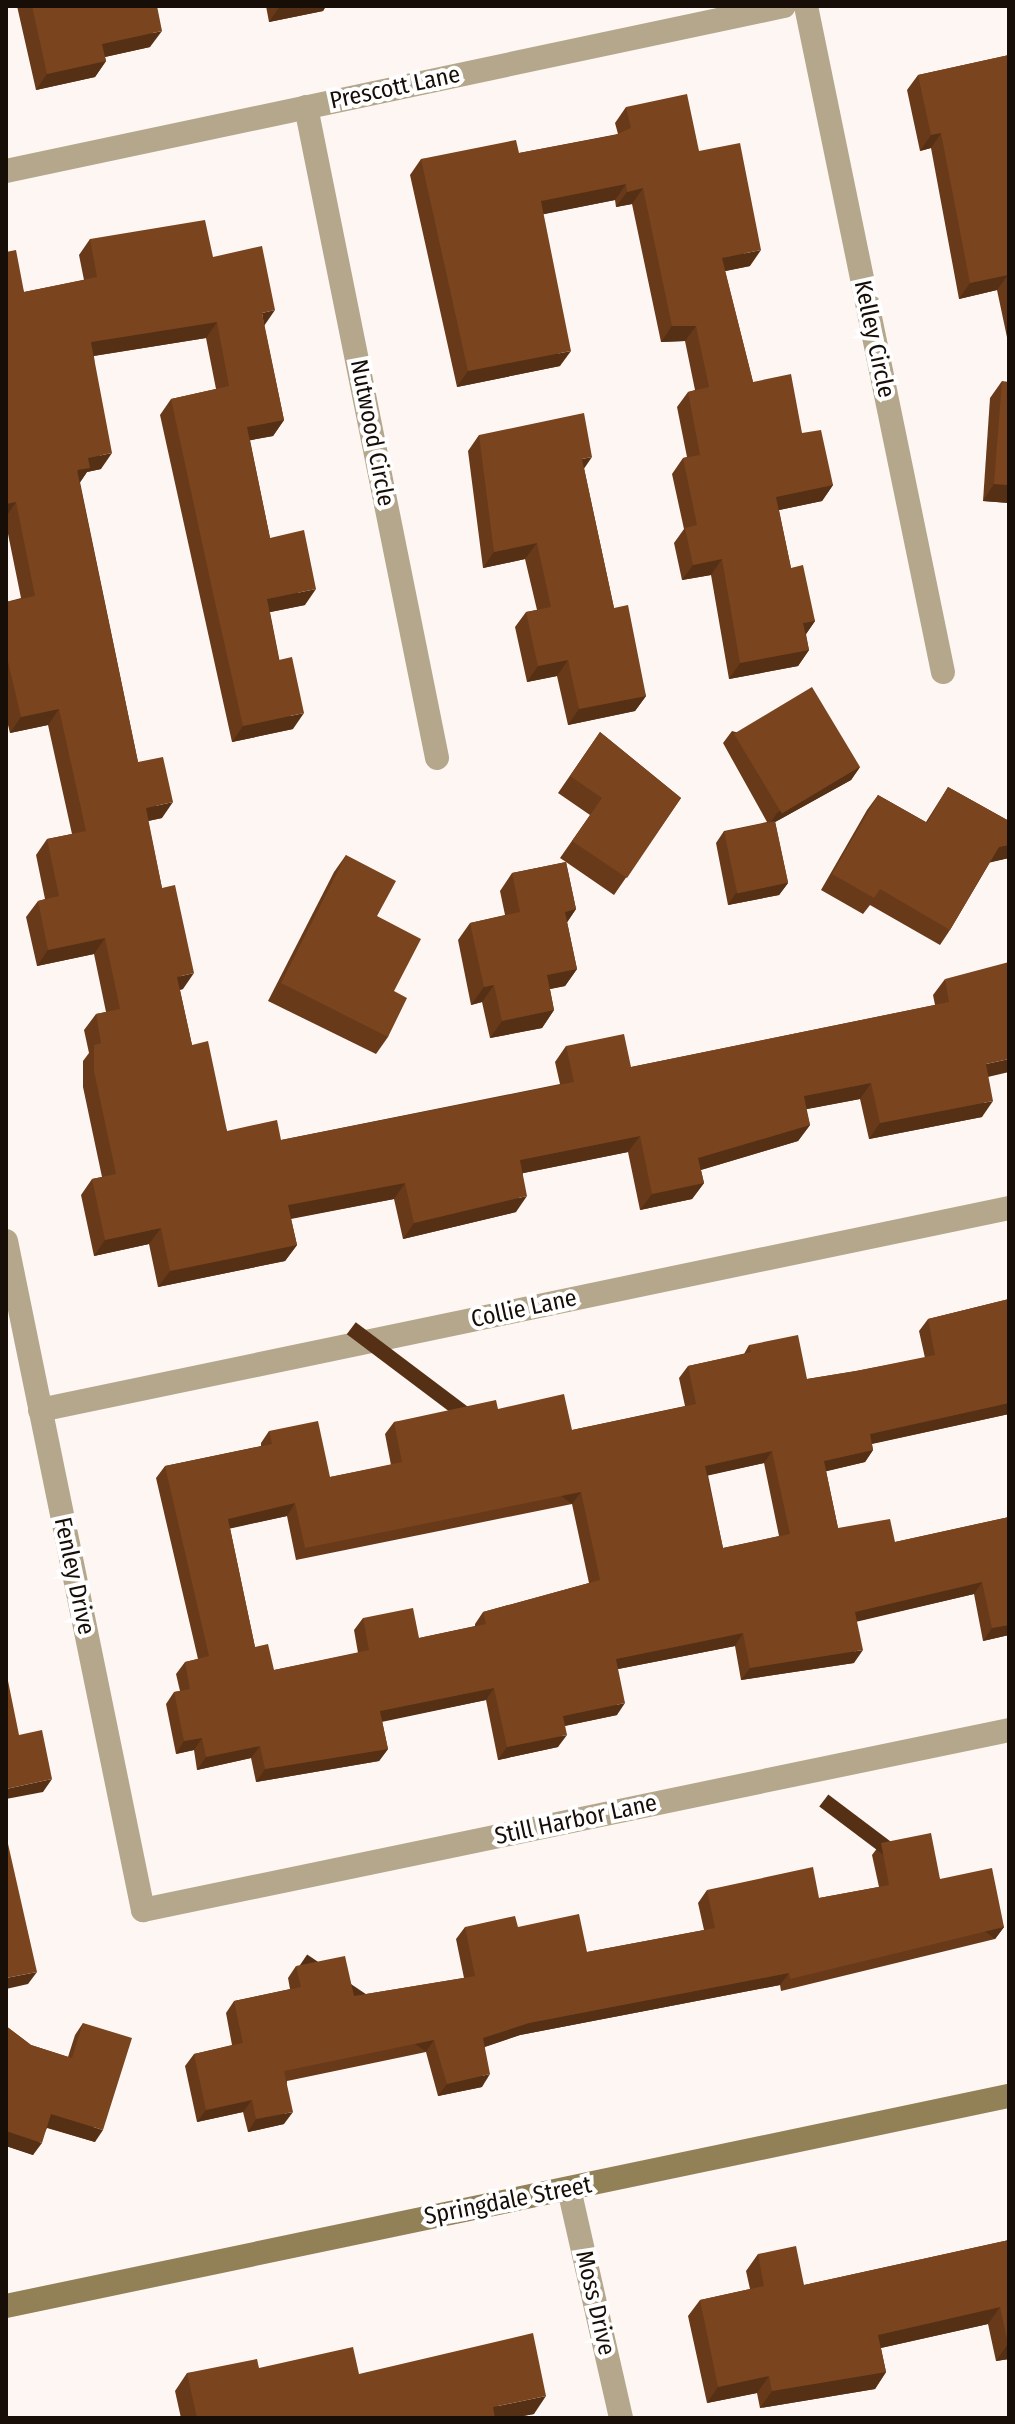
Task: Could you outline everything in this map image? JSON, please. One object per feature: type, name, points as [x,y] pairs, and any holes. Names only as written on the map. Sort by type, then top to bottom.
[{"type":"street","name":"Prescott Lane","points":[[6,171],[784,6]]},
{"type":"street","name":"Kelley Circle","points":[[806,6],[943,672]]},
{"type":"street","name":"Nutwood Circle","points":[[306,107],[437,758]]},
{"type":"street","name":"Collie Lane","points":[[40,1410],[1009,1208]]},
{"type":"street","name":"Fenley Drive","points":[[6,1241],[143,1910]]},
{"type":"street","name":"Still Harbor Lane","points":[[143,1910],[1009,1730]]},
{"type":"street","name":"Springdale Street","points":[[6,2306],[1009,2096]]},
{"type":"street","name":"Moss Drive","points":[[569,2189],[621,2418]]},
{"type":"building","points":[[32,6],[157,6],[162,31],[102,44],[106,61],[47,74]]},
{"type":"building","points":[[1009,55],[1009,281],[1008,275],[970,283],[941,133],[931,135],[918,75]]},
{"type":"building","points":[[687,94],[699,151],[740,143],[761,250],[722,258],[753,382],[791,374],[802,433],[821,430],[833,485],[776,497],[791,568],[803,565],[815,621],[803,623],[809,650],[740,663],[722,559],[693,565],[685,528],[697,525],[683,458],[700,455],[688,392],[709,387],[696,326],[672,326],[643,188],[627,192],[626,184],[541,201],[571,351],[468,371],[421,159],[516,140],[519,153],[615,135],[631,128],[626,107]]},
{"type":"building","points":[[205,220],[213,257],[262,246],[275,310],[262,313],[284,420],[247,427],[270,538],[304,530],[316,589],[267,599],[279,660],[292,657],[304,713],[243,726],[213,593],[171,399],[229,386],[217,322],[91,342],[112,453],[88,458],[90,468],[77,470],[138,762],[163,757],[173,802],[146,808],[162,888],[175,885],[194,973],[177,977],[192,1045],[208,1041],[227,1131],[277,1120],[281,1140],[574,1082],[566,1046],[624,1034],[631,1067],[949,1002],[945,979],[1009,962],[1009,1059],[986,1064],[993,1101],[880,1123],[871,1083],[804,1096],[810,1125],[698,1158],[704,1183],[652,1194],[640,1136],[520,1160],[527,1196],[414,1223],[405,1183],[288,1205],[297,1245],[170,1271],[161,1228],[105,1240],[92,1179],[116,1174],[94,1071],[94,1045],[101,1043],[96,1014],[120,1009],[105,938],[48,950],[38,901],[59,896],[47,839],[86,831],[59,709],[21,717],[6,653],[6,602],[35,596],[16,502],[6,504],[6,252],[16,250],[24,292],[97,277],[90,239]]},
{"type":"building","points":[[1002,381],[1009,382],[1009,485],[994,484]]},
{"type":"building","points":[[584,413],[592,457],[582,459],[614,608],[628,605],[646,696],[579,709],[568,660],[538,666],[526,612],[551,607],[537,543],[494,552],[479,435]]},
{"type":"building","points":[[812,687],[860,767],[782,814],[734,734]]},
{"type":"building","points":[[600,732],[681,798],[627,878],[572,841],[602,798],[570,776]]},
{"type":"building","points":[[948,787],[1009,821],[1009,845],[999,847],[950,930],[880,889],[874,898],[832,874],[878,795],[927,823]]},
{"type":"building","points":[[775,821],[788,883],[737,893],[724,832]]},
{"type":"building","points":[[346,855],[396,881],[377,916],[421,939],[394,991],[407,998],[388,1037],[281,983]]},
{"type":"building","points":[[566,862],[576,909],[565,912],[577,969],[547,975],[554,1010],[502,1021],[494,985],[484,987],[470,923],[520,912],[512,873]]},
{"type":"building","points":[[1009,1299],[1009,1403],[870,1434],[873,1450],[824,1461],[838,1528],[890,1519],[895,1542],[1009,1517],[1009,1625],[992,1628],[982,1582],[855,1612],[863,1650],[750,1668],[743,1633],[616,1659],[625,1703],[563,1716],[567,1735],[507,1747],[494,1688],[380,1711],[388,1749],[265,1769],[260,1746],[206,1757],[202,1738],[184,1741],[174,1692],[190,1689],[185,1662],[209,1656],[165,1466],[272,1444],[269,1431],[318,1421],[330,1477],[402,1462],[394,1422],[496,1400],[498,1409],[564,1394],[572,1430],[696,1404],[688,1366],[751,1352],[749,1345],[798,1335],[807,1379],[935,1355],[928,1319]],"holes":[[[772,1451],[790,1534],[723,1548],[705,1466]],[[581,1492],[600,1580],[483,1612],[486,1624],[419,1638],[413,1608],[363,1618],[369,1650],[274,1670],[268,1644],[255,1647],[228,1519],[295,1503],[305,1548]]]},
{"type":"building","points":[[6,1671],[19,1735],[42,1730],[52,1779],[6,1789]]},
{"type":"building","points":[[931,1833],[940,1879],[992,1868],[1004,1927],[790,1979],[789,1973],[529,2023],[483,2038],[490,2074],[447,2084],[434,2040],[284,2071],[293,2112],[256,2119],[252,2100],[206,2110],[194,2054],[243,2043],[234,2001],[301,1987],[296,1966],[345,1956],[354,1996],[475,1976],[465,1927],[515,1916],[518,1927],[579,1914],[587,1952],[715,1928],[707,1890],[813,1867],[819,1898],[889,1885],[881,1843]]},
{"type":"building","points":[[6,1835],[37,1972],[6,1978]]},
{"type":"building","points":[[83,2023],[132,2038],[103,2130],[51,2114],[42,2143],[6,2131],[6,2026],[31,2045],[72,2058]]},
{"type":"building","points":[[1009,2240],[1009,2344],[1000,2307],[878,2335],[886,2372],[772,2391],[769,2376],[718,2387],[700,2300],[764,2286],[758,2254],[796,2246],[804,2285]]},
{"type":"building","points":[[533,2333],[546,2396],[493,2407],[495,2418],[197,2418],[187,2373],[257,2359],[259,2368],[353,2347],[359,2374]]}]
